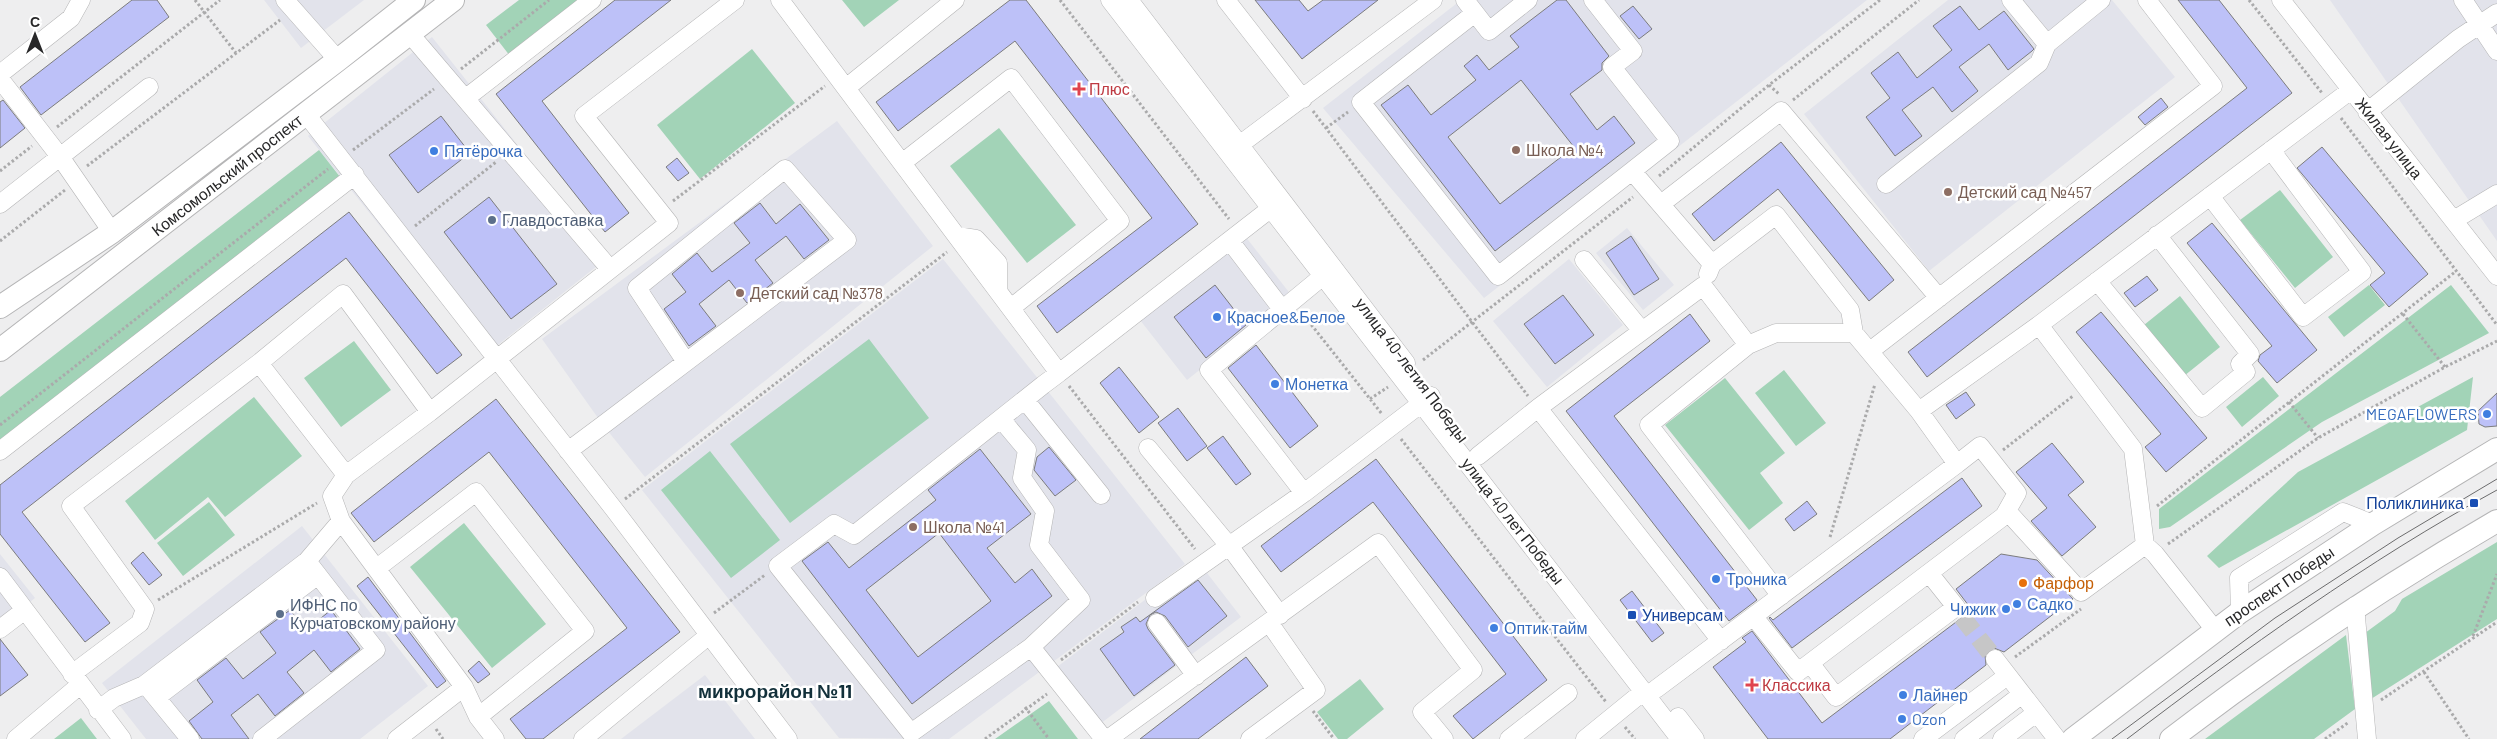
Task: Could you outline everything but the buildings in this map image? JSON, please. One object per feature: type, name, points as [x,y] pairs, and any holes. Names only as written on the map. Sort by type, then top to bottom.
[{"type":"main road","name":"Комсомольский проспект","points":[[0,350],[453,0]]},
{"type":"main road","name":"Комсомольский проспект","points":[[0,307],[112,232],[338,60],[403,4]]},
{"type":"main road","name":"проспект Победы","points":[[2073,739],[2240,612],[2373,524],[2497,449]]},
{"type":"main road","points":[[2171,739],[2248,680],[2356,606],[2497,521]]},
{"type":"street","points":[[0,74],[71,18],[81,0]]},
{"type":"street","points":[[466,98],[592,0]]},
{"type":"street","points":[[495,739],[478,717],[464,687],[378,568],[341,521],[332,496],[346,475],[497,360],[669,223],[584,116],[735,0]]},
{"type":"street","points":[[780,0],[959,239],[976,239],[998,263],[998,291],[1059,373]]},
{"type":"street","points":[[842,82],[954,0]]},
{"type":"street","name":"улица 40-летия Победы","points":[[1110,0],[1234,149],[1427,399],[1478,456],[1650,690],[1680,739]]},
{"type":"street","name":"улица 40-летия Победы","points":[[1129,0],[1234,149],[1270,210]]},
{"type":"street","points":[[1226,0],[1303,99]]},
{"type":"street","points":[[1234,149],[1433,0]]},
{"type":"street","points":[[1528,0],[1489,30],[1470,6],[1361,102],[1498,276],[1670,141],[1612,67],[1633,51],[1593,0]]},
{"type":"street","points":[[2011,0],[2047,44]]},
{"type":"street","points":[[1886,184],[2039,63],[2047,44],[2101,0]]},
{"type":"street","points":[[1875,358],[1939,298],[2214,86],[2147,0]]},
{"type":"street","name":"Жилая улица","points":[[2281,0],[2497,276]]},
{"type":"street","points":[[2463,0],[2497,51]]},
{"type":"street","points":[[289,5],[338,60]]},
{"type":"street","points":[[2367,112],[2458,39],[2497,12]]},
{"type":"street","points":[[410,34],[610,269]]},
{"type":"street","points":[[902,163],[1011,78],[1120,221],[1011,308]]},
{"type":"street","points":[[0,79],[62,158],[112,232]]},
{"type":"street","points":[[0,204],[62,158],[150,87]]},
{"type":"street","points":[[1920,411],[2039,325],[2351,90]]},
{"type":"street","points":[[1661,204],[1781,111],[1939,298]]},
{"type":"street","points":[[306,114],[612,508],[788,739]]},
{"type":"street","points":[[2210,196],[2303,317],[2362,272],[2271,150]]},
{"type":"street","points":[[568,452],[847,240],[785,169],[637,288],[686,362]]},
{"type":"street","points":[[1632,171],[1712,264]]},
{"type":"street","points":[[0,451],[355,175]]},
{"type":"street","points":[[2454,220],[2497,194]]},
{"type":"street","points":[[1001,419],[1027,450],[1022,478],[1045,511],[1039,545],[1080,600],[1031,647],[911,733],[778,566],[834,524],[854,535],[1059,373],[1270,210]]},
{"type":"street","name":"улица 40 лет Победы","points":[[1270,210],[1322,276],[1427,399],[1650,690]]},
{"type":"street","points":[[1478,456],[1538,408],[1703,286],[1712,264],[1776,215],[1850,310],[1854,333],[1920,411],[1957,464]]},
{"type":"street","points":[[2097,281],[2202,408],[2246,372],[2240,364],[2250,354],[2158,235]]},
{"type":"street","points":[[1235,237],[1286,304]]},
{"type":"street","points":[[1584,260],[1642,331]]},
{"type":"street","points":[[1304,493],[1209,370],[1322,276]]},
{"type":"street","points":[[1703,286],[1748,345]]},
{"type":"street","points":[[16,739],[76,680],[140,623],[145,608],[71,506],[260,363],[343,294],[430,412]]},
{"type":"street","points":[[2039,325],[2133,449],[2145,545],[2155,554],[2215,630]]},
{"type":"street","points":[[1780,596],[1649,425],[1748,345],[1776,333],[1854,333]]},
{"type":"street","points":[[260,363],[346,475]]},
{"type":"street","points":[[1150,598],[1230,547],[1427,399]]},
{"type":"street","points":[[1025,400],[1101,495]]},
{"type":"street","points":[[1538,408],[1722,641]]},
{"type":"street","points":[[1586,739],[1615,714],[1722,641],[1754,616],[1780,596],[1980,446],[2017,494],[2004,516],[1798,672],[1754,616]]},
{"type":"street","points":[[1148,448],[1230,547],[1316,690],[1250,739]]},
{"type":"street","points":[[378,568],[476,492],[585,631],[478,717]]},
{"type":"street","points":[[2007,511],[2081,592],[2145,545]]},
{"type":"street","points":[[98,710],[114,698],[144,685],[307,561],[341,521]]},
{"type":"street","points":[[1108,739],[1275,620],[1378,543],[1473,670],[1422,712],[1444,739]]},
{"type":"street","points":[[262,739],[376,650],[307,561]]},
{"type":"street","points":[[1810,663],[1836,697],[1959,612],[1929,573]]},
{"type":"street","points":[[157,697],[318,574]]},
{"type":"street","points":[[0,577],[98,710],[122,739]]},
{"type":"street","points":[[2356,606],[2367,739]]},
{"type":"street","points":[[0,630],[25,610]]},
{"type":"street","points":[[1157,623],[1196,676]]},
{"type":"street","points":[[583,739],[704,630]]},
{"type":"street","points":[[1031,647],[1104,739]]},
{"type":"street","points":[[1923,739],[2001,668],[2057,739]]},
{"type":"street","points":[[144,685],[157,697],[190,739]]},
{"type":"street","points":[[397,739],[464,687]]},
{"type":"street","name":"улица 40-летия Победы","points":[[1650,690],[1694,739]]},
{"type":"street","points":[[1509,739],[1568,693]]},
{"type":"street","points":[[1964,739],[2021,695]]},
{"type":"street","points":[[2002,739],[2036,713]]},
{"type":"path","points":[[195,0],[236,53]]},
{"type":"path","points":[[0,171],[220,0]]},
{"type":"path","points":[[0,425],[341,159],[549,0]]},
{"type":"path","points":[[1060,0],[1235,237]]},
{"type":"path","points":[[1788,104],[1919,0]]},
{"type":"path","points":[[2248,0],[2332,105],[2455,272],[2497,325]]},
{"type":"path","points":[[0,240],[69,186],[80,171],[236,53],[289,5]]},
{"type":"path","points":[[659,212],[842,82]]},
{"type":"path","points":[[1769,85],[1782,98]]},
{"type":"path","points":[[1303,99],[1538,408]]},
{"type":"path","points":[[1326,128],[1361,102]]},
{"type":"path","points":[[402,237],[510,150]]},
{"type":"path","points":[[612,508],[959,239]]},
{"type":"path","points":[[2142,517],[2455,272]]},
{"type":"path","points":[[1286,304],[1392,427],[1635,739]]},
{"type":"path","points":[[2403,314],[2445,367]]},
{"type":"path","points":[[2177,536],[2318,438],[2445,367],[2497,341]]},
{"type":"path","points":[[1821,566],[1875,358]]},
{"type":"path","points":[[1059,373],[1206,564]]},
{"type":"path","points":[[1991,460],[2086,386]]},
{"type":"path","points":[[2289,402],[2318,438]]},
{"type":"path","points":[[145,608],[320,500],[332,496]]},
{"type":"path","points":[[704,630],[778,566]]},
{"type":"path","points":[[2473,637],[2497,574]]},
{"type":"path","points":[[1049,669],[1150,598]]},
{"type":"path","points":[[2001,668],[2086,605]]},
{"type":"path","points":[[2325,739],[2497,622]]},
{"type":"path","points":[[2424,672],[2469,739]]},
{"type":"path","points":[[985,739],[1061,684]]},
{"type":"path","points":[[1303,699],[1334,739]]},
{"type":"path","points":[[1026,708],[1049,739]]},
{"type":"shaded area","points":[[264,0],[364,0],[301,48]]},
{"type":"shaded area","name":"Школа №4","points":[[1461,0],[1867,0],[1484,298],[1323,108]]},
{"type":"shaded area","name":"Детский сад №457","points":[[1948,0],[2112,0],[2175,77],[1929,271],[1804,114]]},
{"type":"shaded area","points":[[2330,0],[2497,0],[2497,241]]},
{"type":"shaded area","points":[[432,37],[607,258],[484,356],[308,136]]},
{"type":"shaded area","name":"Детский сад №378","points":[[837,121],[933,246],[645,477],[603,425],[542,339]]},
{"type":"shaded area","points":[[1627,228],[1674,285],[1643,310],[1596,253]]},
{"type":"shaded area","points":[[1245,236],[1292,296],[1187,380],[1140,320]]},
{"type":"shaded area","name":"Школа №41","points":[[943,259],[1185,564],[949,739],[839,738],[642,490]]},
{"type":"shaded area","points":[[1569,259],[1623,325],[1547,387],[1493,321]]},
{"type":"shaded area","name":"ИФНС по Курчатовскому району","points":[[302,526],[428,686],[360,739],[146,739],[102,683]]},
{"type":"shaded area","points":[[0,554],[35,598],[0,625]]},
{"type":"shaded area","points":[[1197,560],[1241,617],[1100,724],[1057,667]]},
{"type":"shaded area","points":[[705,675],[755,739],[621,739]]},
{"type":"green space","points":[[519,0],[583,0],[510,56],[486,25]]},
{"type":"green space","points":[[842,0],[899,0],[864,27]]},
{"type":"green space","points":[[752,49],[795,103],[700,179],[657,125]]},
{"type":"green space","points":[[999,128],[1076,225],[1027,263],[950,166]]},
{"type":"green space","points":[[319,150],[344,182],[0,447],[0,397]]},
{"type":"green space","points":[[2280,190],[2333,257],[2295,288],[2240,220]]},
{"type":"green space","points":[[2369,285],[2385,305],[2344,337],[2328,317]]},
{"type":"green space","points":[[2451,285],[2489,333],[2322,422],[2170,527],[2159,529],[2159,509]]},
{"type":"green space","points":[[2180,296],[2220,347],[2184,376],[2144,325]]},
{"type":"green space","points":[[869,339],[929,418],[790,523],[730,444]]},
{"type":"green space","points":[[354,341],[391,390],[341,427],[304,378]]},
{"type":"green space","points":[[1784,370],[1826,423],[1796,446],[1755,393]]},
{"type":"green space","points":[[2263,377],[2279,396],[2242,427],[2226,407]]},
{"type":"green space","points":[[2473,377],[2467,430],[2219,568],[2207,556],[2298,472]]},
{"type":"green space","points":[[1725,378],[1785,453],[1760,473],[1783,503],[1749,530],[1665,425]]},
{"type":"green space","points":[[254,397],[302,456],[225,517],[208,497],[155,540],[125,501]]},
{"type":"green space","points":[[710,451],[780,540],[731,578],[661,490]]},
{"type":"green space","points":[[209,502],[235,535],[183,576],[157,543]]},
{"type":"green space","points":[[464,523],[546,624],[492,668],[410,567]]},
{"type":"green space","points":[[2497,542],[2497,619],[2371,699],[2365,633],[2395,611],[2402,599]]},
{"type":"green space","points":[[2346,635],[2355,709],[2314,739],[2205,739]]},
{"type":"green space","points":[[1360,679],[1384,709],[1347,739],[1338,739],[1317,712]]},
{"type":"green space","points":[[1049,701],[1078,739],[995,739]]},
{"type":"green space","points":[[81,718],[97,739],[54,739]]},
{"type":"tunnel","points":[[1962,617],[1995,659]]},
{"type":"tram line","points":[[2112,739],[2275,618],[2398,538],[2497,479]]},
{"type":"tram line","points":[[2127,739],[2216,672],[2354,576],[2449,517],[2497,490]]},
{"type":"place","name":"Плюс","points":[[1079,89]]},
{"type":"place","name":"Школа №4","points":[[1516,150]]},
{"type":"place","name":"Пятёрочка","points":[[434,151]]},
{"type":"place","name":"Детский сад №457","points":[[1948,192]]},
{"type":"place","name":"Главдоставка","points":[[492,220]]},
{"type":"place","name":"Детский сад №378","points":[[740,293]]},
{"type":"place","name":"Красное&Белое","points":[[1217,317]]},
{"type":"place","name":"Монетка","points":[[1275,384]]},
{"type":"place","name":"MEGAFLOWERS","points":[[2487,414]]},
{"type":"place","name":"Поликлиника","points":[[2474,503]]},
{"type":"place","name":"Школа №41","points":[[913,527]]},
{"type":"place","name":"Троника","points":[[1716,579]]},
{"type":"place","name":"Фарфор","points":[[2023,583]]},
{"type":"place","name":"Садко","points":[[2017,604]]},
{"type":"place","name":"Чижик","points":[[2006,609]]},
{"type":"place","name":"ИФНС по Курчатовскому району","points":[[280,614]]},
{"type":"place","name":"Универсам","points":[[1632,615]]},
{"type":"place","name":"Оптик тайм","points":[[1494,628]]},
{"type":"place","name":"Классика","points":[[1752,685]]},
{"type":"place","name":"Лайнер","points":[[1903,695]]},
{"type":"place","name":"Ozon","points":[[1902,719]]},
{"type":"district","name":"микрорайон №11","points":[[775,691]]}]
